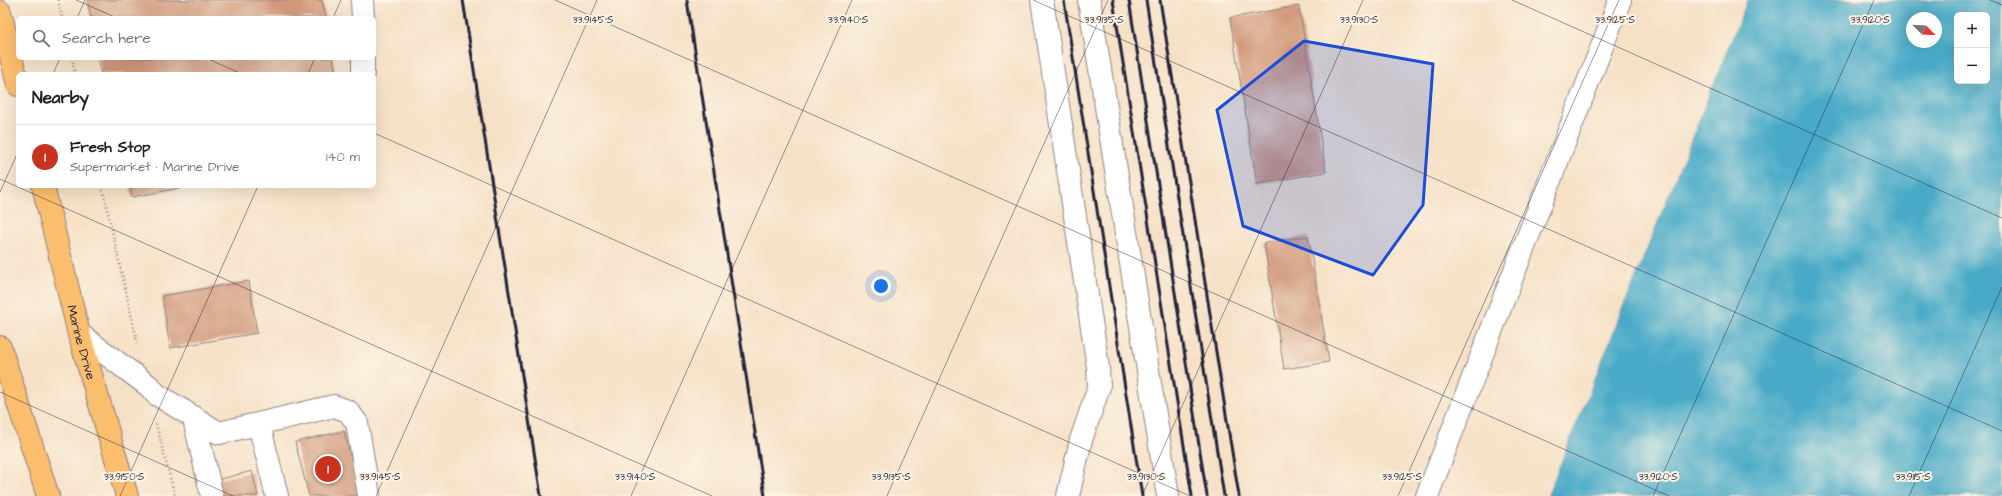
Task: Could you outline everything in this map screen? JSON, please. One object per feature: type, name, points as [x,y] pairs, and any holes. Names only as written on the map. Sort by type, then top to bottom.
[{"type":"main road","points":[[0,12],[16,77]]},
{"type":"main road","name":"Marine Drive","points":[[44,188],[80,334],[127,496]]},
{"type":"main road","points":[[0,347],[48,496]]},
{"type":"lane","points":[[362,0],[363,16]]},
{"type":"lane","points":[[1042,0],[1098,367],[1099,387],[1081,440],[1068,496]]},
{"type":"lane","points":[[1089,0],[1168,496]]},
{"type":"lane","points":[[1427,496],[1620,0]]},
{"type":"lane","points":[[363,60],[363,72]]},
{"type":"lane","points":[[80,334],[149,386],[156,394],[219,433],[334,406],[348,411],[357,423],[369,496]]},
{"type":"lane","points":[[194,418],[212,496]]},
{"type":"lane","points":[[259,424],[277,496]]},
{"type":"path","points":[[58,0],[62,16]]},
{"type":"path","points":[[72,60],[75,72]]},
{"type":"path","points":[[102,188],[136,337],[149,386],[154,418],[176,496]]},
{"type":"highlighted area","points":[[1304,41],[1433,64],[1423,205],[1373,275],[1243,226],[1217,110]]},
{"type":"water","points":[[1747,0],[2002,0],[2002,496],[1547,496]]},
{"type":"pier","points":[[1745,0],[1747,0],[1547,496],[1545,496]]},
{"type":"building","points":[[87,0],[322,0],[326,16],[91,16]]},
{"type":"building","points":[[1299,6],[1326,172],[1257,184],[1230,18]]},
{"type":"building","points":[[98,60],[333,60],[336,72],[101,72]]},
{"type":"building","points":[[130,188],[181,188],[132,197]]},
{"type":"building","points":[[1308,236],[1329,362],[1284,369],[1264,243]]},
{"type":"building","points":[[249,281],[257,333],[170,348],[162,296]]},
{"type":"building","points":[[344,431],[360,496],[309,496],[295,442]]},
{"type":"building","points":[[252,471],[258,496],[221,496],[217,480]]},
{"type":"railway","points":[[463,0],[541,496]]},
{"type":"railway","points":[[687,0],[765,496]]},
{"type":"railway","points":[[1064,0],[1142,496]]},
{"type":"railway","points":[[1113,0],[1192,496]]},
{"type":"railway","points":[[1129,0],[1207,496]]},
{"type":"railway","points":[[1146,0],[1224,496]]},
{"type":"railway","points":[[1160,0],[1239,496]]},
{"type":"place","name":"Fresh Stop","points":[[328,469]]}]
